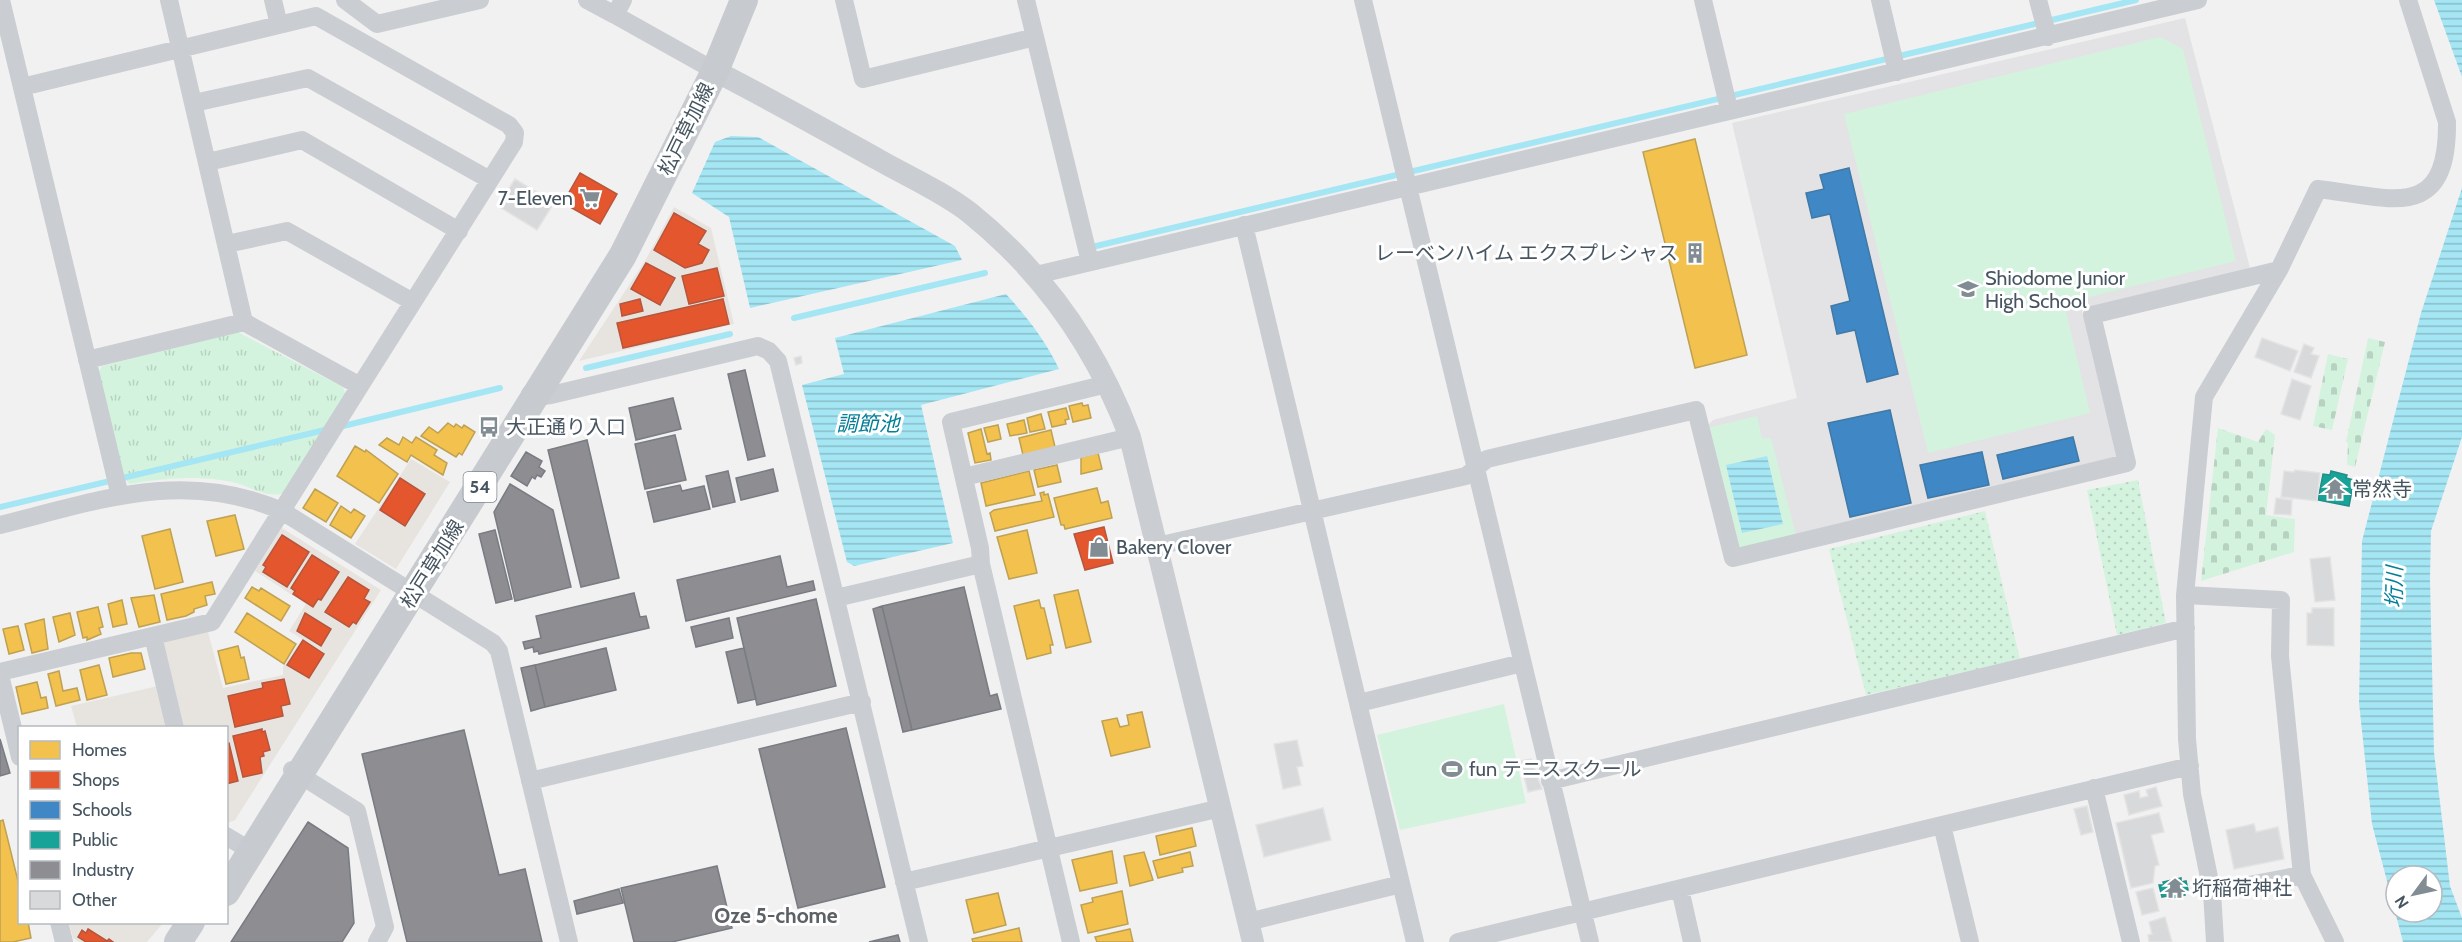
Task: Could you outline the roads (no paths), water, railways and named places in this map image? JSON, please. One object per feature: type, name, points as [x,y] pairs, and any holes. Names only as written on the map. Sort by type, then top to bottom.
[{"type":"main road","name":"54","points":[[714,71],[744,0]]},
{"type":"main road","name":"松戸草加線","points":[[228,884],[236,850],[296,772],[531,394],[623,255],[714,71]]},
{"type":"main road","points":[[177,942],[190,924]]},
{"type":"main road","points":[[196,942],[207,924]]},
{"type":"street","points":[[1,0],[119,492]]},
{"type":"street","points":[[169,0],[244,322]]},
{"type":"street","points":[[273,0],[279,25]]},
{"type":"street","points":[[345,0],[377,24],[480,0]]},
{"type":"street","points":[[587,0],[619,7],[714,71],[902,172],[968,212],[1036,275],[1066,316],[1107,384],[1130,437],[1251,932],[1401,884]]},
{"type":"street","points":[[844,0],[863,79],[1035,37]]},
{"type":"street","points":[[1026,0],[1090,262]]},
{"type":"street","points":[[1363,0],[1590,942]]},
{"type":"street","points":[[1703,0],[1729,109]]},
{"type":"street","points":[[1880,0],[1897,72]]},
{"type":"street","points":[[1036,275],[1244,225],[1405,177],[1897,72],[2198,0]]},
{"type":"street","points":[[2215,942],[2212,892],[2192,794],[2185,595],[2204,397],[2279,270],[2318,189],[2411,199],[2429,190],[2440,171],[2447,141],[2447,122],[2408,0]]},
{"type":"street","points":[[2040,5],[2048,37]]},
{"type":"street","points":[[18,749],[0,674],[212,622],[459,231],[514,142],[515,133],[509,125],[316,16],[22,87]]},
{"type":"street","points":[[194,103],[308,78],[490,180]]},
{"type":"street","points":[[208,162],[302,140],[459,231]]},
{"type":"street","points":[[1244,225],[1415,942]]},
{"type":"street","points":[[227,244],[287,231],[413,302]]},
{"type":"street","points":[[1157,546],[1466,476],[1487,459],[1696,410],[1733,558],[2127,463],[2092,315],[2279,270]]},
{"type":"street","points":[[87,360],[244,322],[360,386]]},
{"type":"street","points":[[531,394],[758,346],[769,351],[778,361],[919,942]]},
{"type":"street","points":[[1071,942],[981,564],[980,548],[951,422],[1107,384]]},
{"type":"street","points":[[964,477],[1130,437]]},
{"type":"street","points":[[0,525],[119,492],[182,489],[218,491],[252,498],[282,511],[493,643],[498,651],[569,942]]},
{"type":"street","points":[[836,598],[981,564]]},
{"type":"street","points":[[2185,595],[2281,600],[2280,656],[2302,875],[2335,942]]},
{"type":"street","points":[[1550,782],[2186,628]]},
{"type":"street","points":[[153,636],[175,726]]},
{"type":"street","points":[[1359,703],[1522,663]]},
{"type":"street","points":[[530,781],[862,702]]},
{"type":"street","points":[[1458,942],[2190,766]]},
{"type":"street","points":[[296,772],[357,811],[385,927],[377,942]]},
{"type":"street","points":[[2094,788],[2131,942]]},
{"type":"street","points":[[904,882],[1221,808]]},
{"type":"street","points":[[1942,825],[1970,942]]},
{"type":"street","points":[[2212,892],[2302,875]]},
{"type":"street","points":[[1680,888],[1692,942]]},
{"type":"street","points":[[60,924],[64,942]]},
{"type":"water","points":[[2434,0],[2462,0],[2462,77]]},
{"type":"water","points":[[731,136],[758,137],[955,246],[962,260],[750,308],[729,217],[692,193],[715,142]]},
{"type":"water","name":"垳川","points":[[2462,188],[2462,437],[2431,531],[2430,580],[2434,752],[2450,886],[2462,918],[2462,942],[2403,942],[2398,924],[2444,924],[2444,864],[2384,864],[2384,870],[2372,824],[2359,703],[2362,541],[2421,313]]},
{"type":"water","name":"調節池","points":[[1006,294],[1036,330],[1059,369],[921,405],[953,543],[854,566],[847,562],[802,385],[844,374],[835,338]]},
{"type":"water","points":[[1767,456],[1783,524],[1742,533],[1726,465]]},
{"type":"waterway","points":[[1092,247],[2136,0]]},
{"type":"waterway","points":[[794,318],[985,273]]},
{"type":"waterway","points":[[586,368],[730,334]]},
{"type":"waterway","points":[[339,427],[500,388]]},
{"type":"waterway","points":[[0,507],[329,429]]},
{"type":"place","name":"7-Eleven","points":[[590,198]]},
{"type":"place","name":"レーベンハイム エクスプレシャス","points":[[1695,253]]},
{"type":"place","name":"Shiodome Junior High School","points":[[1968,289]]},
{"type":"place","name":"大正通り入口","points":[[489,427]]},
{"type":"place","name":"常然寺","points":[[2335,489]]},
{"type":"place","name":"Bakery Clover","points":[[1099,547]]},
{"type":"place","name":"fun テニススクール","points":[[1452,769]]},
{"type":"place","name":"垳稲荷神社","points":[[2175,888]]},
{"type":"district","name":"Oze 5-chome","points":[[776,915]]}]
